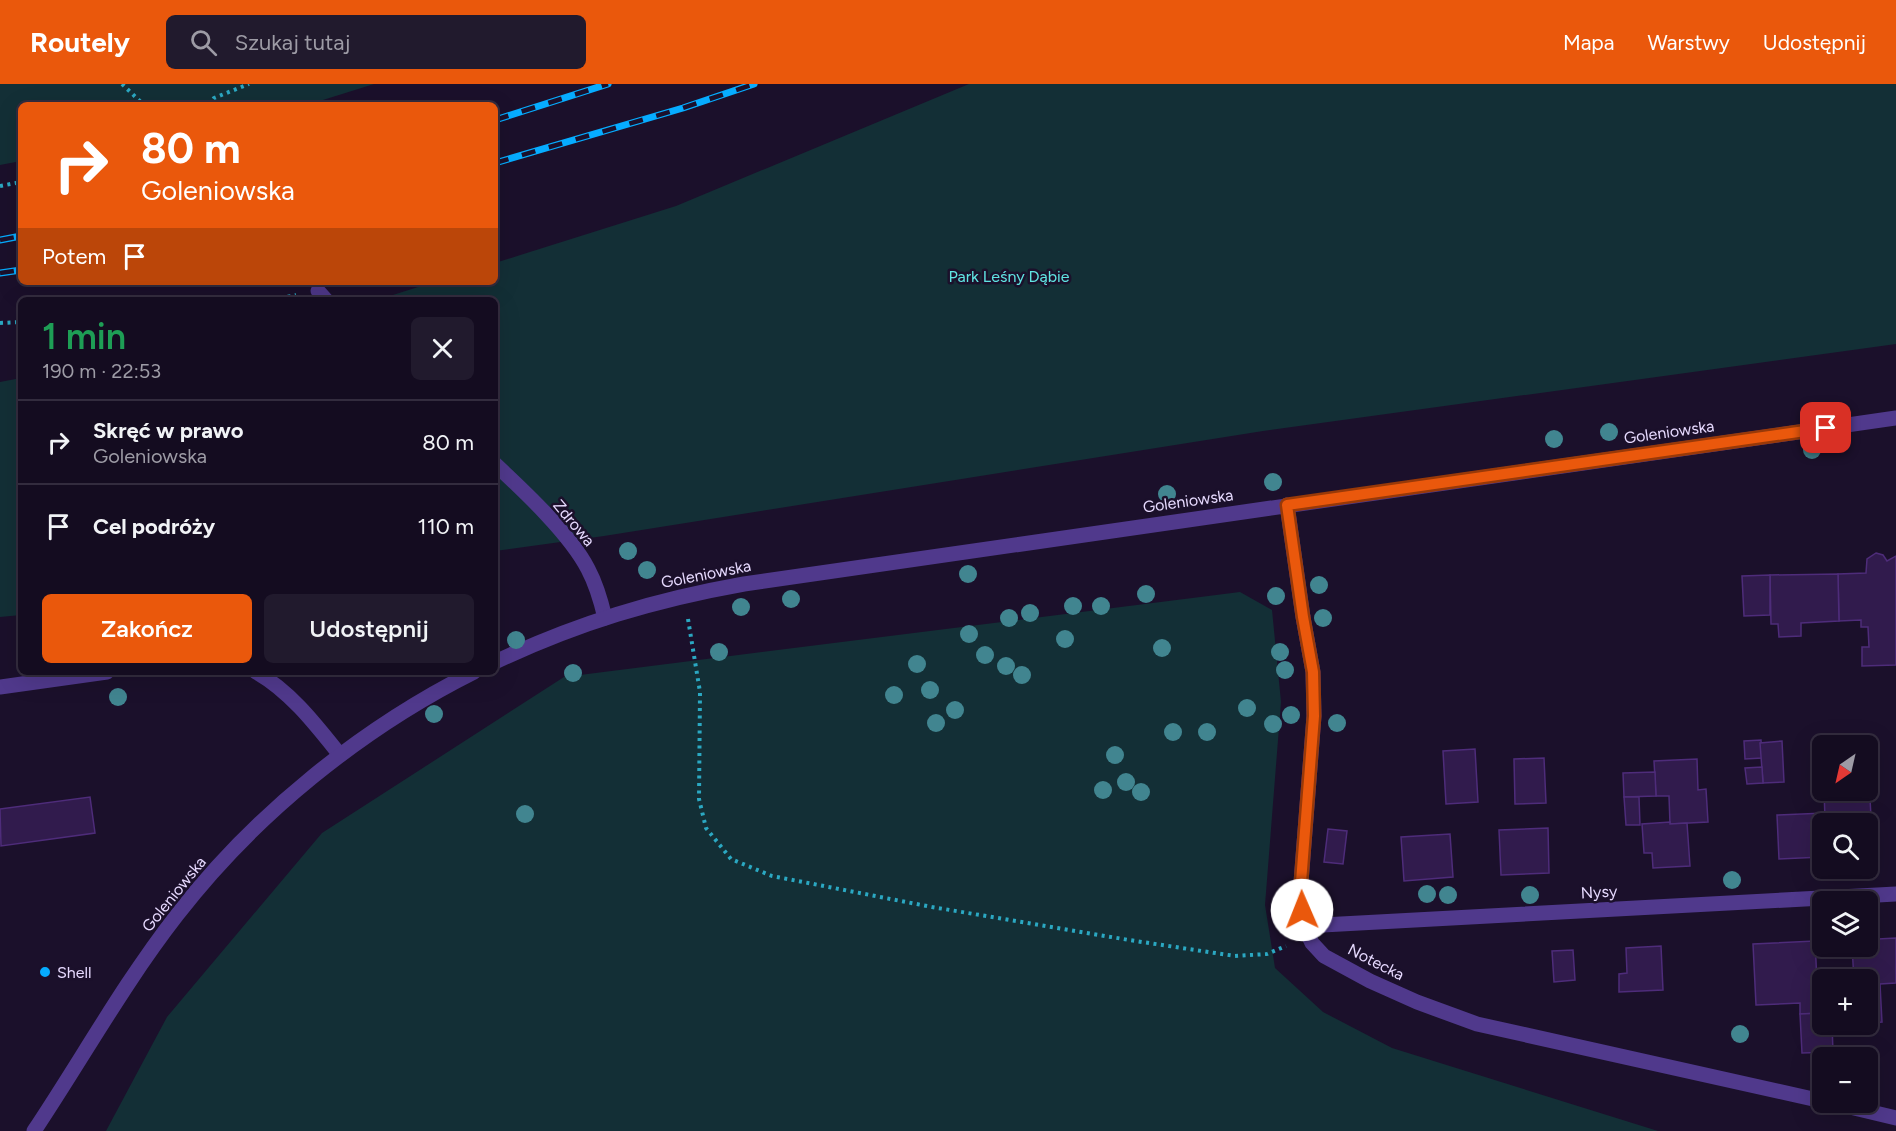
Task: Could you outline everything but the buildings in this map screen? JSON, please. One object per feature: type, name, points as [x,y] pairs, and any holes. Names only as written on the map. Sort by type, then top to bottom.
[{"type":"street","name":"Goleniowska","points":[[498,661],[537,643],[605,618],[684,595],[820,572],[1896,418]]},
{"type":"street","name":"Zdrowa","points":[[498,467],[577,551],[589,570],[605,618]]},
{"type":"street","name":"Notecka","points":[[1287,505],[1313,672],[1314,716],[1300,895],[1304,926],[1312,943],[1324,956],[1370,981],[1417,1002],[1477,1024],[1812,1099]]},
{"type":"street","points":[[0,687],[86,675]]},
{"type":"street","points":[[261,675],[270,680],[303,711],[340,755]]},
{"type":"street","name":"Goleniowska","points":[[34,1131],[177,914],[252,831],[340,755],[435,691],[468,675]]},
{"type":"street","name":"Nysy","points":[[1304,926],[1896,894]]},
{"type":"street","name":"Goleniowska","points":[[40,1131],[67,1081]]},
{"type":"street","points":[[1875,1113],[1896,1118]]},
{"type":"path","points":[[122,84],[141,102]]},
{"type":"path","points":[[211,102],[214,98],[249,84]]},
{"type":"path","points":[[0,186],[18,183]]},
{"type":"path","points":[[0,323],[18,322]]},
{"type":"path","points":[[684,595],[700,692],[699,799],[706,828],[731,859],[772,876],[932,908],[1235,956],[1267,954],[1293,942],[1304,926]]},
{"type":"green space","points":[[0,84],[374,84],[317,102],[18,102],[18,162],[0,165]]},
{"type":"green space","name":"Park Leśny Dąbie","points":[[969,84],[1896,84],[1896,344],[1263,431],[604,536],[498,551],[498,297],[386,297],[424,285],[498,285],[498,262],[676,206]]},
{"type":"green space","points":[[18,379],[18,615],[0,617],[0,382]]},
{"type":"green space","points":[[1240,592],[1272,610],[1281,702],[1265,905],[1275,968],[1323,1012],[1392,1048],[1658,1131],[106,1131],[167,1017],[322,833],[564,677]]},
{"type":"railway","points":[[498,119],[608,84]]},
{"type":"railway","points":[[498,162],[683,108],[754,84]]},
{"type":"railway","points":[[0,240],[18,237]]},
{"type":"railway","points":[[0,273],[18,270]]},
{"type":"place","name":"Shell","points":[[45,972]]},
{"type":"route","points":[[1302,910],[1300,895],[1314,716],[1313,672],[1287,505],[1826,428]]}]
